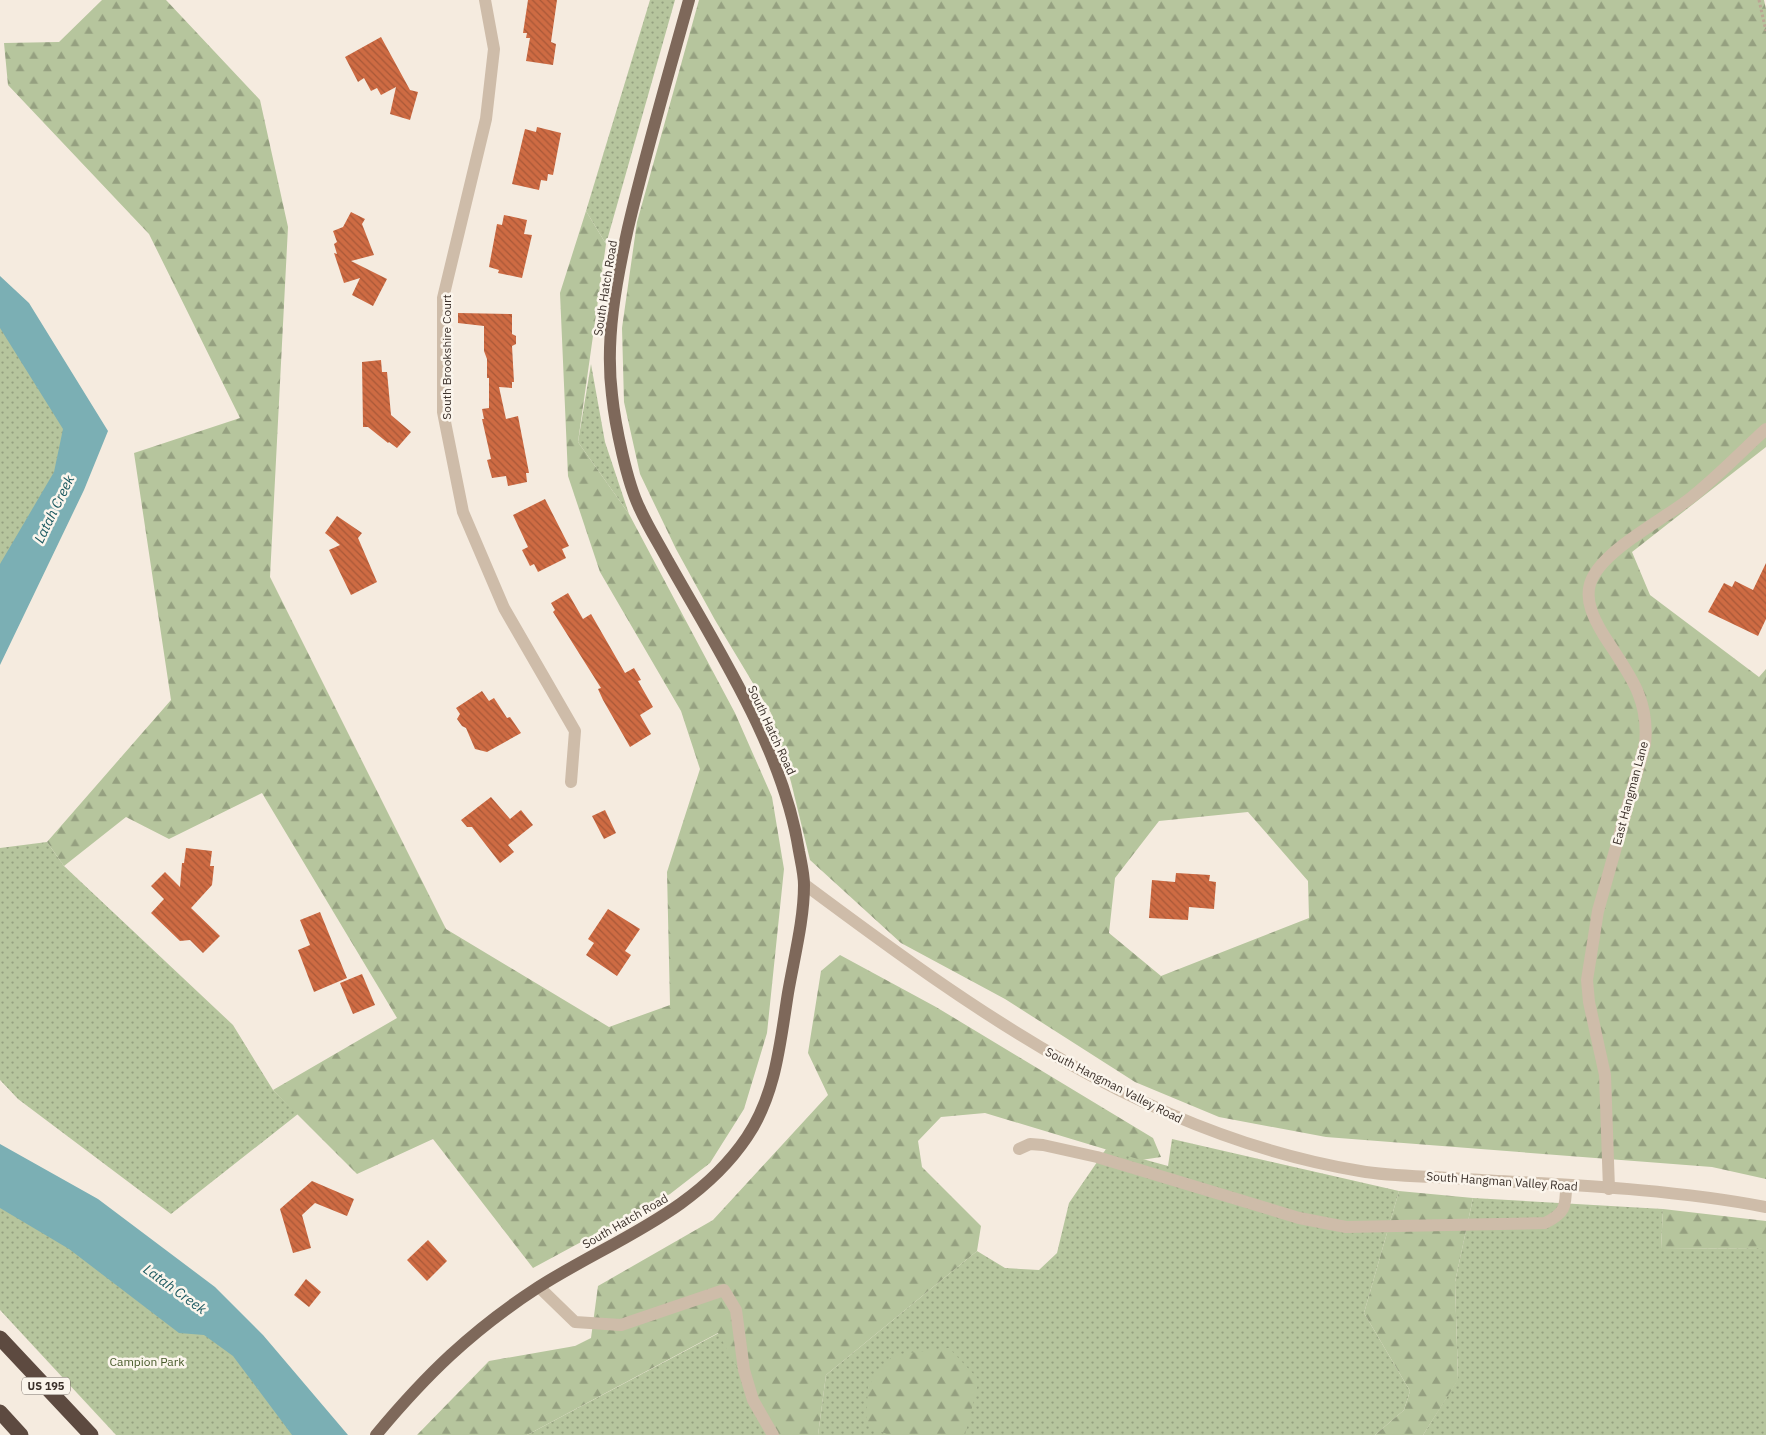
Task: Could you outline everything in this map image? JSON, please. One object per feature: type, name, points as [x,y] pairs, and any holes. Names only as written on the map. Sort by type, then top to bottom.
[{"type":"highway","name":"US 195","points":[[0,1338],[91,1435]]},
{"type":"highway","points":[[0,1412],[21,1435]]},
{"type":"main road","name":"South Hatch Road","points":[[376,1435],[391,1416],[446,1357],[488,1322],[539,1287],[638,1232],[684,1203],[722,1169],[747,1137],[763,1109],[780,1053],[804,884],[794,818],[778,769],[734,678],[638,506],[622,449],[612,396],[609,356],[613,310],[620,266],[643,159],[689,0]]},
{"type":"street","name":"South Brookshire Court","points":[[484,0],[494,50],[486,120],[443,298],[443,412],[463,512],[504,608],[575,731],[571,782]]},
{"type":"street","name":"East Hangman Lane","points":[[1609,1188],[1605,1075],[1589,1002],[1587,980],[1598,911],[1645,744],[1647,727],[1642,698],[1597,624],[1591,610],[1588,596],[1590,583],[1595,572],[1618,549],[1692,497],[1766,428]]},
{"type":"street","name":"South Hangman Valley Road","points":[[804,884],[965,1001],[1062,1062],[1167,1115],[1262,1149],[1361,1171],[1609,1188],[1732,1200],[1766,1207]]},
{"type":"street","points":[[1019,1149],[1030,1144],[1043,1145],[1097,1157],[1299,1218],[1346,1228],[1545,1223],[1558,1216],[1566,1204],[1566,1186]]},
{"type":"street","points":[[539,1287],[574,1322],[622,1325],[724,1290],[736,1310],[744,1370],[754,1400],[773,1435]]},
{"type":"path","points":[[1759,0],[1766,31]]},
{"type":"green space","points":[[102,0],[166,0],[260,100],[288,227],[270,577],[446,929],[609,1027],[670,1005],[667,872],[700,769],[681,711],[600,572],[568,476],[560,293],[586,211],[606,244],[578,442],[629,514],[735,713],[772,797],[784,869],[767,1033],[744,1109],[710,1163],[670,1194],[533,1268],[433,1139],[357,1174],[273,1090],[397,1018],[262,793],[169,839],[126,817],[64,866],[47,842],[171,700],[134,453],[240,418],[149,234],[8,85],[4,43],[59,42]]},
{"type":"green space","points":[[650,0],[675,0],[606,244],[586,211]]},
{"type":"green space","points":[[699,0],[1764,0],[1766,9],[1766,447],[1632,552],[1650,595],[1759,677],[1766,669],[1766,1179],[1712,1167],[1326,1137],[1219,1117],[1135,1082],[1005,999],[901,943],[810,860],[791,782],[771,713],[715,620],[676,549],[640,474],[624,402],[622,328],[637,222]],"holes":[[[1248,812],[1308,881],[1309,918],[1161,976],[1109,933],[1115,878],[1159,821]]]},
{"type":"green space","points":[[0,301],[82,426],[0,615]]},
{"type":"green space","points":[[591,364],[605,442],[629,514],[578,442]]},
{"type":"green space","points":[[47,842],[64,866],[233,1025],[273,1090],[298,1114],[171,1214],[18,1099],[0,1080],[0,848]]},
{"type":"green space","points":[[840,955],[936,1007],[1153,1138],[1161,1157],[1141,1160],[985,1113],[941,1117],[918,1141],[922,1167],[981,1226],[977,1251],[826,1375],[818,1435],[775,1435],[718,1333],[527,1435],[417,1435],[489,1361],[575,1346],[591,1338],[598,1286],[713,1220],[828,1095],[808,1053],[821,971]]},
{"type":"green space","points":[[1172,1139],[1399,1191],[1364,1313],[1410,1391],[1404,1410],[1375,1435],[818,1435],[826,1375],[977,1251],[1005,1268],[1039,1270],[1057,1253],[1069,1203],[1106,1149],[1168,1166]]},
{"type":"green space","name":"Campion Park","points":[[0,1172],[336,1435],[116,1435],[0,1310]]},
{"type":"green space","points":[[1399,1191],[1473,1198],[1455,1282],[1458,1380],[1423,1435],[1375,1435],[1404,1410],[1410,1391],[1364,1313]]},
{"type":"green space","points":[[1473,1198],[1663,1209],[1661,1249],[1766,1248],[1766,1435],[1423,1435],[1458,1379],[1455,1282]]},
{"type":"green space","points":[[1663,1209],[1766,1221],[1766,1248],[1661,1249]]},
{"type":"green space","points":[[719,1333],[775,1435],[527,1435]]},
{"type":"green space","points":[[949,1348],[979,1380],[965,1435],[889,1435],[866,1425],[868,1386],[893,1355]]},
{"type":"water","name":"Latah Creek","points":[[0,276],[29,303],[108,431],[84,490],[0,665],[0,564],[54,472],[63,429],[0,328]]},
{"type":"water","name":"Latah Creek","points":[[0,1144],[98,1199],[215,1287],[263,1335],[348,1435],[292,1435],[233,1356],[204,1335],[179,1333],[69,1249],[0,1208]]},
{"type":"building","points":[[528,0],[557,0],[551,42],[556,44],[553,65],[526,61],[530,38],[526,38],[527,33],[523,33]]},
{"type":"building","points":[[381,37],[410,90],[418,92],[410,120],[390,114],[396,87],[381,95],[377,88],[371,91],[364,78],[358,82],[345,57]]},
{"type":"building","points":[[537,127],[561,133],[553,175],[548,174],[547,181],[541,180],[539,190],[512,184],[525,129],[536,132]]},
{"type":"building","points":[[351,212],[365,219],[362,224],[374,255],[351,261],[387,279],[373,306],[352,295],[360,278],[344,283],[334,253],[337,254],[334,244],[337,242],[333,231],[343,227]]},
{"type":"building","points":[[504,215],[527,220],[524,234],[532,235],[522,278],[498,273],[499,270],[489,267],[497,224],[502,225]]},
{"type":"building","points":[[458,313],[512,314],[512,334],[516,336],[516,344],[512,346],[514,382],[512,382],[512,388],[499,387],[506,419],[518,416],[529,473],[526,473],[527,482],[508,486],[506,476],[492,478],[487,460],[491,459],[482,419],[484,419],[482,409],[489,408],[489,378],[487,378],[487,359],[484,351],[484,326],[458,323]]},
{"type":"building","points":[[381,360],[382,372],[387,372],[391,415],[411,432],[397,448],[368,427],[363,427],[362,362]]},
{"type":"building","points":[[545,499],[569,546],[562,549],[566,558],[538,572],[534,564],[530,566],[522,550],[528,547],[513,515]]},
{"type":"building","points":[[337,516],[362,533],[358,538],[377,582],[351,595],[329,550],[340,545],[325,533]]},
{"type":"building","points":[[1766,563],[1766,619],[1758,636],[1708,612],[1724,583],[1732,587],[1735,581],[1753,590]]},
{"type":"building","points":[[568,593],[583,619],[591,614],[625,673],[634,668],[641,680],[638,681],[653,707],[640,715],[651,734],[630,747],[603,700],[598,689],[601,688],[553,612],[555,610],[551,603]]},
{"type":"building","points":[[482,691],[489,701],[494,698],[507,718],[510,717],[521,733],[487,752],[475,749],[466,728],[457,719],[460,714],[456,708]]},
{"type":"building","points":[[491,797],[510,819],[521,810],[533,825],[508,845],[514,852],[500,863],[472,827],[467,827],[461,820]]},
{"type":"building","points":[[605,810],[616,833],[604,839],[592,816]]},
{"type":"building","points":[[186,848],[212,851],[210,866],[214,866],[212,885],[191,908],[220,936],[203,953],[190,940],[180,941],[151,913],[164,899],[151,886],[165,872],[180,887],[182,863],[184,863]]},
{"type":"building","points":[[1176,873],[1210,875],[1209,881],[1216,882],[1214,909],[1189,907],[1188,920],[1149,918],[1152,880],[1175,882]]},
{"type":"building","points":[[608,909],[640,929],[625,951],[631,955],[617,976],[586,955],[594,943],[588,939]]},
{"type":"building","points":[[320,912],[347,978],[314,992],[298,950],[310,945],[300,920]]},
{"type":"building","points":[[362,974],[375,1005],[353,1014],[340,983]]},
{"type":"building","points":[[312,1181],[354,1199],[347,1216],[315,1203],[302,1215],[311,1248],[293,1253],[280,1209]]},
{"type":"building","points":[[428,1240],[447,1261],[427,1281],[407,1260]]},
{"type":"building","points":[[306,1279],[321,1292],[309,1307],[294,1295]]}]
